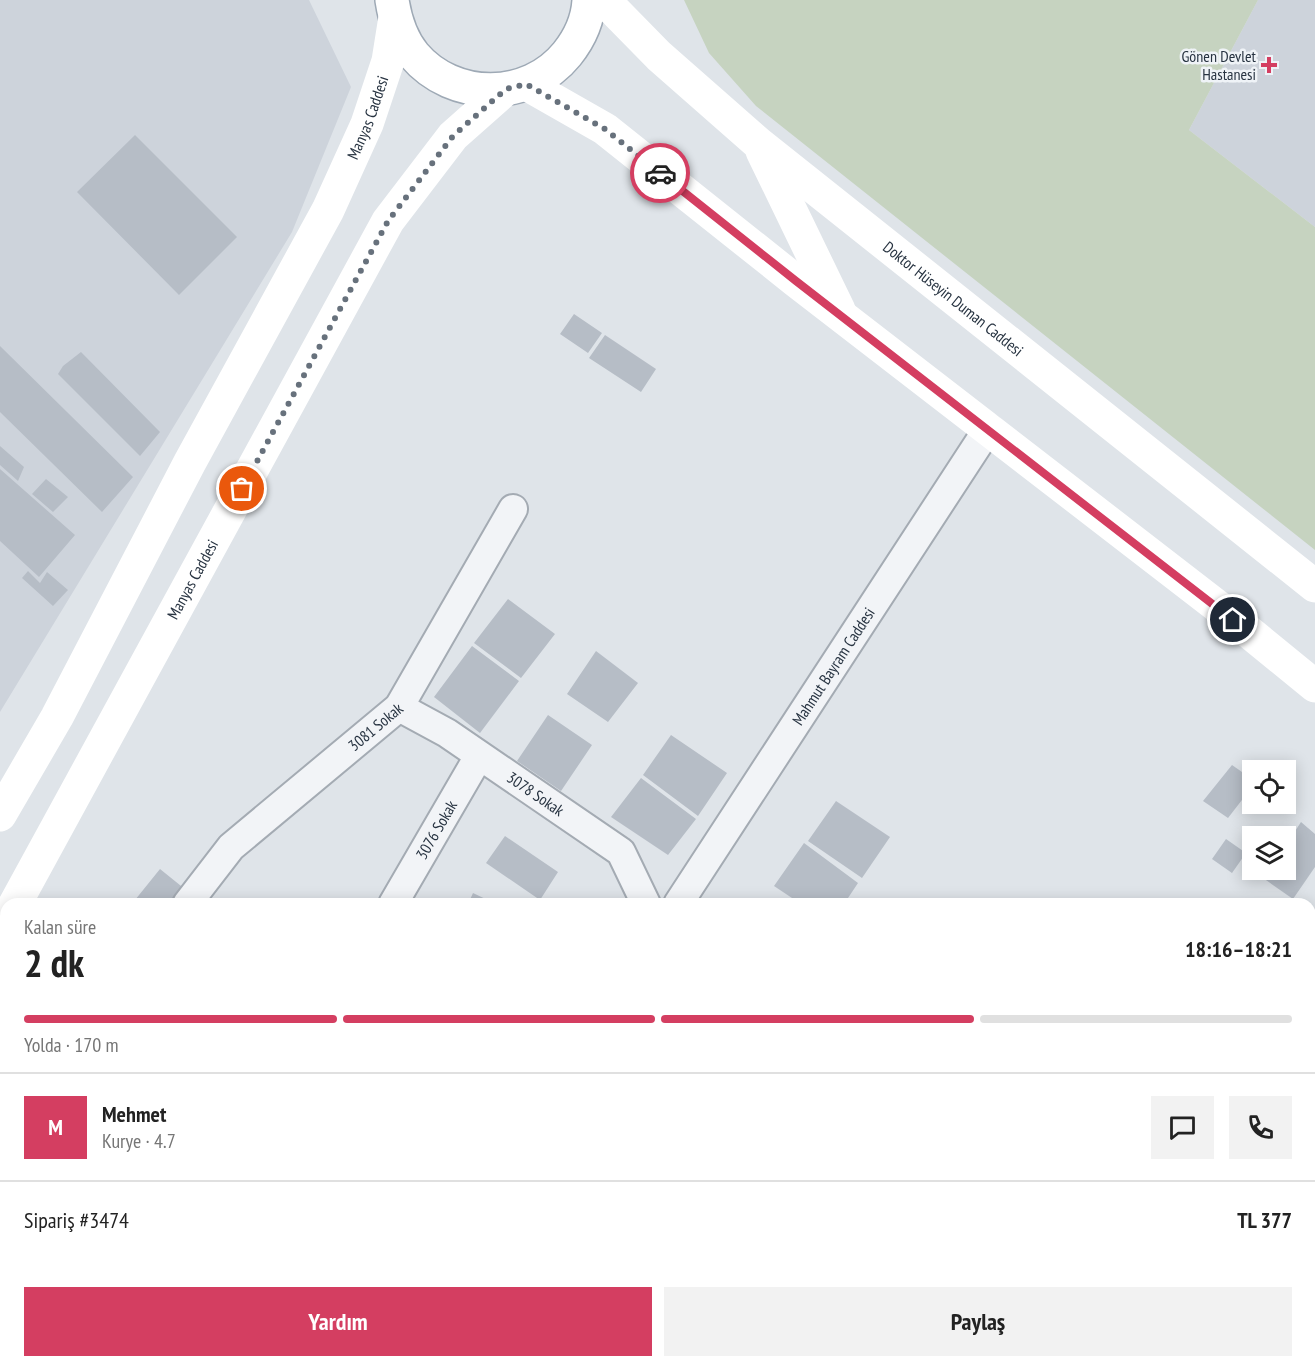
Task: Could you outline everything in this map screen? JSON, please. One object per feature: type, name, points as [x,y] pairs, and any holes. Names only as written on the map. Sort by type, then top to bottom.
[{"type":"main road","name":"Manyas Caddesi","points":[[393,8],[402,36],[413,54],[428,68],[445,80],[465,87],[485,90],[516,86],[545,75],[561,62],[574,45],[583,26],[589,0]]},
{"type":"main road","name":"Doktor Hüseyin Duman Caddesi","points":[[604,0],[659,56],[758,143],[1315,586]]},
{"type":"main road","name":"Manyas Caddesi","points":[[0,815],[57,717],[195,452],[328,210],[367,124],[388,61],[393,8]]},
{"type":"main road","name":"Manyas Caddesi","points":[[18,898],[388,221],[453,136],[516,86]]},
{"type":"main road","points":[[516,86],[605,129],[1216,606],[1315,686]]},
{"type":"main road","points":[[758,143],[843,317]]},
{"type":"street","name":"Mahmut Bayram Caddesi","points":[[682,898],[988,429]]},
{"type":"street","name":"3081 Sokak","points":[[192,898],[231,847],[399,707],[513,509]]},
{"type":"street","name":"3078 Sokak","points":[[399,707],[447,733],[621,852],[643,898]]},
{"type":"street","name":"3076 Sokak","points":[[396,898],[479,756]]},
{"type":"shaded area","points":[[0,0],[309,0],[351,87],[292,232],[0,712]]},
{"type":"shaded area","name":"Gönen Devlet Hastanesi","points":[[1258,0],[1315,0],[1315,227],[1189,130]]},
{"type":"green space","points":[[684,0],[1258,0],[1189,130],[1315,227],[1315,550],[756,106],[709,53]]},
{"type":"building","points":[[135,135],[237,237],[179,295],[77,192]]},
{"type":"building","points":[[574,314],[602,333],[588,353],[560,334]]},
{"type":"building","points":[[605,335],[656,369],[641,392],[589,358]]},
{"type":"building","points":[[0,346],[133,477],[102,512],[0,412]]},
{"type":"building","points":[[81,352],[160,432],[140,456],[58,374],[63,366]]},
{"type":"building","points":[[0,446],[24,467],[18,481],[0,465]]},
{"type":"building","points":[[0,469],[75,535],[39,577],[0,541]]},
{"type":"building","points":[[46,479],[68,497],[53,512],[32,494]]},
{"type":"building","points":[[28,571],[40,583],[47,572],[68,590],[53,606],[22,578]]},
{"type":"building","points":[[508,599],[555,634],[521,678],[474,643]]},
{"type":"building","points":[[472,646],[519,681],[480,733],[434,697]]},
{"type":"building","points":[[596,651],[638,683],[608,722],[567,694]]},
{"type":"building","points":[[548,715],[592,745],[561,791],[517,761]]},
{"type":"building","points":[[671,735],[727,773],[698,816],[643,775]]},
{"type":"building","points":[[1232,765],[1242,772],[1242,800],[1228,818],[1203,801]]},
{"type":"building","points":[[641,778],[696,819],[668,855],[611,817]]},
{"type":"building","points":[[836,801],[890,837],[862,878],[808,841]]},
{"type":"building","points":[[1301,822],[1315,834],[1315,867],[1292,898],[1266,880],[1296,880],[1296,830]]},
{"type":"building","points":[[505,836],[558,872],[541,898],[537,898],[486,863]]},
{"type":"building","points":[[1226,839],[1242,850],[1242,859],[1232,873],[1212,859]]},
{"type":"building","points":[[804,843],[858,883],[848,898],[792,898],[774,886]]},
{"type":"building","points":[[160,869],[191,894],[188,898],[137,898]]},
{"type":"building","points":[[473,893],[483,898],[471,898]]},
{"type":"way so far","points":[[242,489],[388,221],[453,136],[506,89],[526,84],[605,129],[660,173]]},
{"type":"place","name":"Gönen Devlet Hastanesi","points":[[1269,65]]},
{"type":"route","points":[[660,173],[1233,620]]}]
